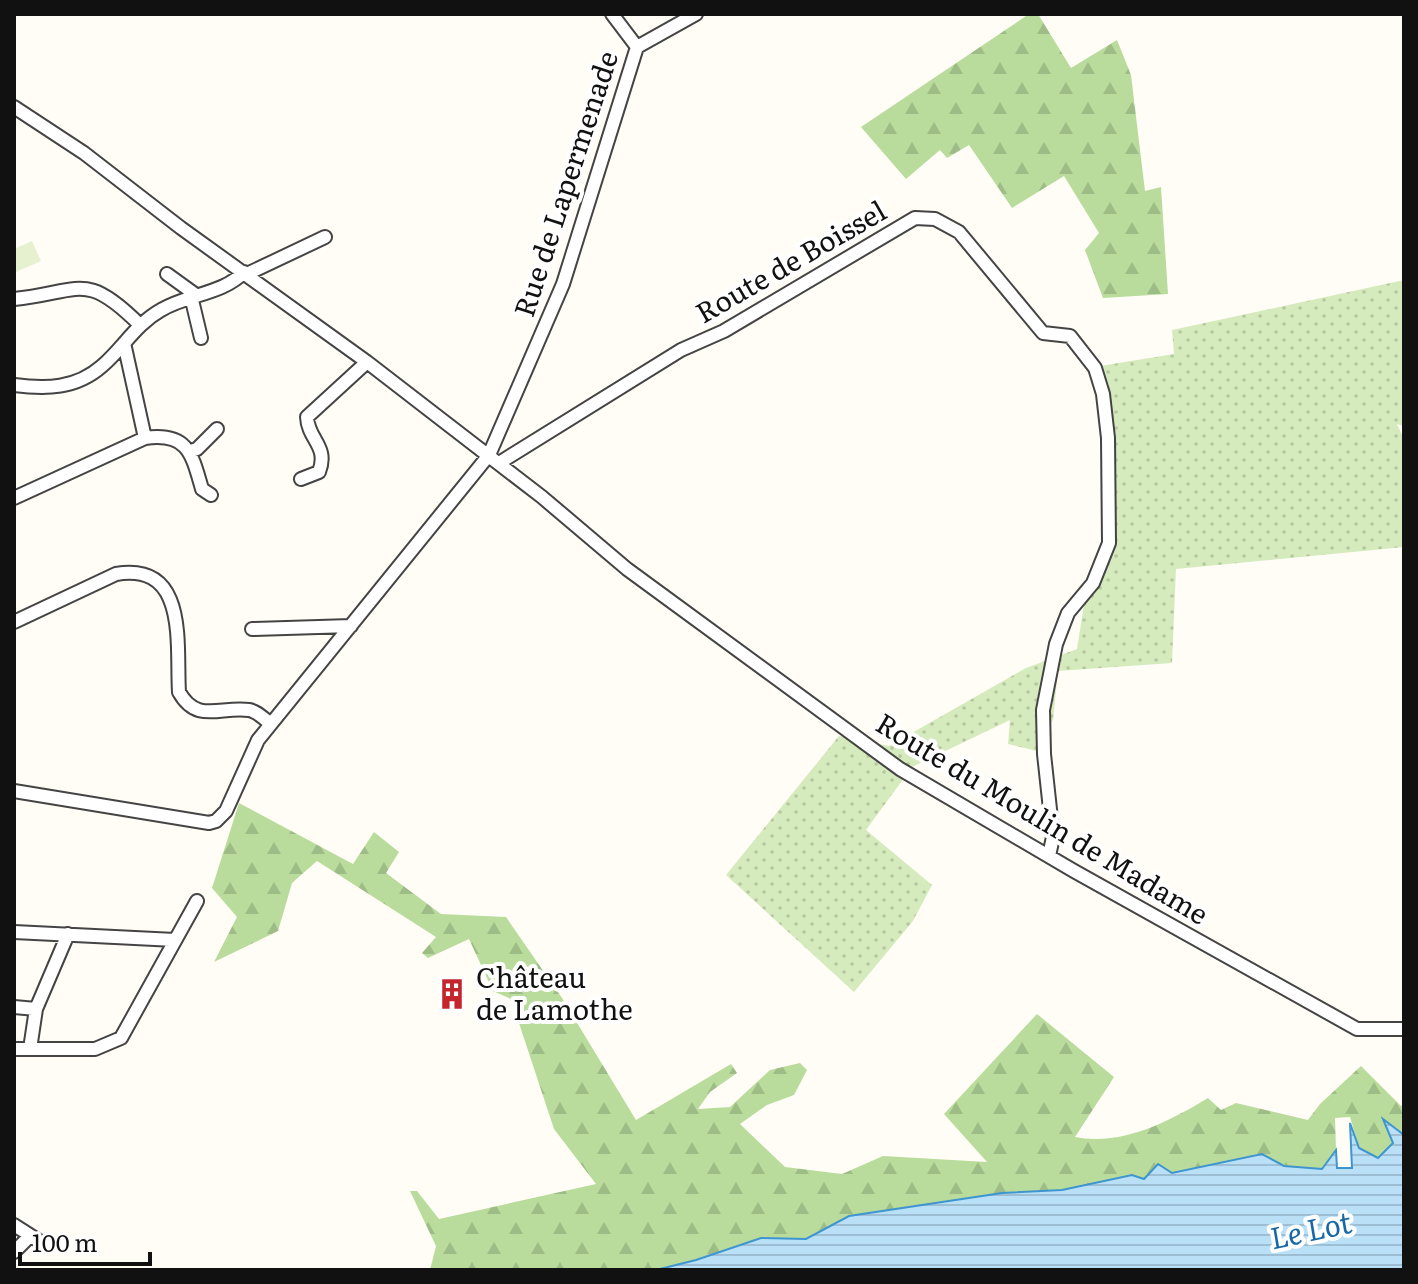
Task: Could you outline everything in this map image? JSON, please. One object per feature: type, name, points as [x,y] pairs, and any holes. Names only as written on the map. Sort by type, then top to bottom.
[{"type":"street","points":[[612,14],[637,47],[696,14]]},
{"type":"street","name":"Rue de Lapermenade","points":[[494,459],[563,284],[637,47]]},
{"type":"street","points":[[14,107],[84,153],[494,459],[258,740],[226,811],[216,821],[209,823],[15,789]]},
{"type":"street","name":"Route de Boissel","points":[[494,459],[681,350],[724,331],[915,218],[935,219],[959,232],[1043,333],[1070,336],[1077,342],[1095,368],[1103,394],[1108,438],[1109,543],[1093,583],[1068,613],[1056,644],[1043,710],[1044,754],[1053,837],[1049,856]]},
{"type":"street","points":[[14,385],[45,389],[81,379],[102,367],[140,325],[158,311],[233,284],[246,273],[325,237]]},
{"type":"street","points":[[167,274],[193,296],[201,338]]},
{"type":"street","points":[[14,299],[76,288],[94,289],[116,301],[140,325]]},
{"type":"street","points":[[124,343],[145,438]]},
{"type":"street","points":[[301,479],[319,472],[323,460],[318,441],[307,429],[307,417],[367,362]]},
{"type":"street","points":[[191,451],[217,429]]},
{"type":"street","points":[[14,498],[145,438],[160,436],[175,439],[191,451],[202,489],[211,495]]},
{"type":"street","name":"Route du Moulin de Madame","points":[[494,459],[627,569],[900,769],[1357,1029],[1404,1029]]},
{"type":"street","points":[[14,622],[116,574],[130,572],[148,576],[162,584],[171,597],[179,692],[185,703],[197,711],[252,710],[271,724]]},
{"type":"street","points":[[252,629],[351,626]]},
{"type":"street","points":[[14,1049],[95,1049],[121,1038],[197,901]]},
{"type":"street","points":[[14,932],[175,940]]},
{"type":"street","points":[[30,1049],[36,1009],[68,934]]},
{"type":"street","points":[[14,1007],[36,1009]]},
{"type":"street","points":[[14,1225],[47,1246]]},
{"type":"street","points":[[14,1252],[30,1236]]},
{"type":"green space","points":[[1029,14],[1038,14],[1071,68],[1117,40],[1131,75],[1145,191],[1161,187],[1168,294],[1103,298],[1085,250],[1099,233],[1064,176],[1012,208],[969,145],[947,158],[940,150],[906,179],[861,127]]},
{"type":"green space","points":[[32,241],[41,261],[14,273],[14,249]]},
{"type":"green space","points":[[1404,280],[1404,426],[1397,424],[1404,439],[1404,547],[1176,569],[1172,663],[1058,671],[1053,720],[1037,751],[1008,744],[1010,720],[912,767],[866,830],[932,885],[913,921],[854,992],[726,875],[839,736],[889,746],[1026,668],[1077,649],[1086,592],[1110,549],[1094,367],[1174,354],[1172,330]]},
{"type":"green space","points":[[239,803],[353,864],[374,832],[399,852],[386,873],[441,914],[506,917],[562,998],[636,1120],[731,1064],[737,1073],[710,1092],[698,1109],[730,1107],[770,1070],[800,1063],[807,1070],[794,1095],[767,1105],[740,1124],[785,1167],[842,1174],[883,1156],[987,1162],[944,1114],[1037,1014],[1114,1077],[1075,1137],[1093,1139],[1127,1135],[1161,1123],[1208,1098],[1221,1110],[1236,1103],[1308,1120],[1320,1104],[1361,1066],[1401,1106],[1404,1105],[1404,1135],[1384,1120],[1393,1143],[1378,1158],[1359,1148],[1350,1117],[1335,1118],[1336,1150],[1322,1169],[1284,1166],[1262,1154],[1144,1179],[1062,1190],[1002,1193],[849,1216],[806,1239],[761,1238],[656,1270],[430,1270],[436,1246],[410,1191],[417,1191],[439,1219],[596,1184],[554,1129],[511,999],[493,991],[469,939],[428,958],[422,953],[436,937],[317,861],[292,883],[278,931],[214,962],[237,917],[212,888]]},
{"type":"water","name":"Le Lot","points":[[1383,1119],[1404,1135],[1404,1270],[656,1270],[761,1238],[806,1239],[849,1216],[1002,1193],[1062,1190],[1132,1175],[1144,1179],[1158,1164],[1172,1173],[1262,1154],[1284,1166],[1322,1169],[1336,1150],[1337,1168],[1352,1168],[1350,1123],[1359,1148],[1378,1158],[1393,1143]]},
{"type":"place","name":"Château de Lamothe","points":[[452,994]]}]
